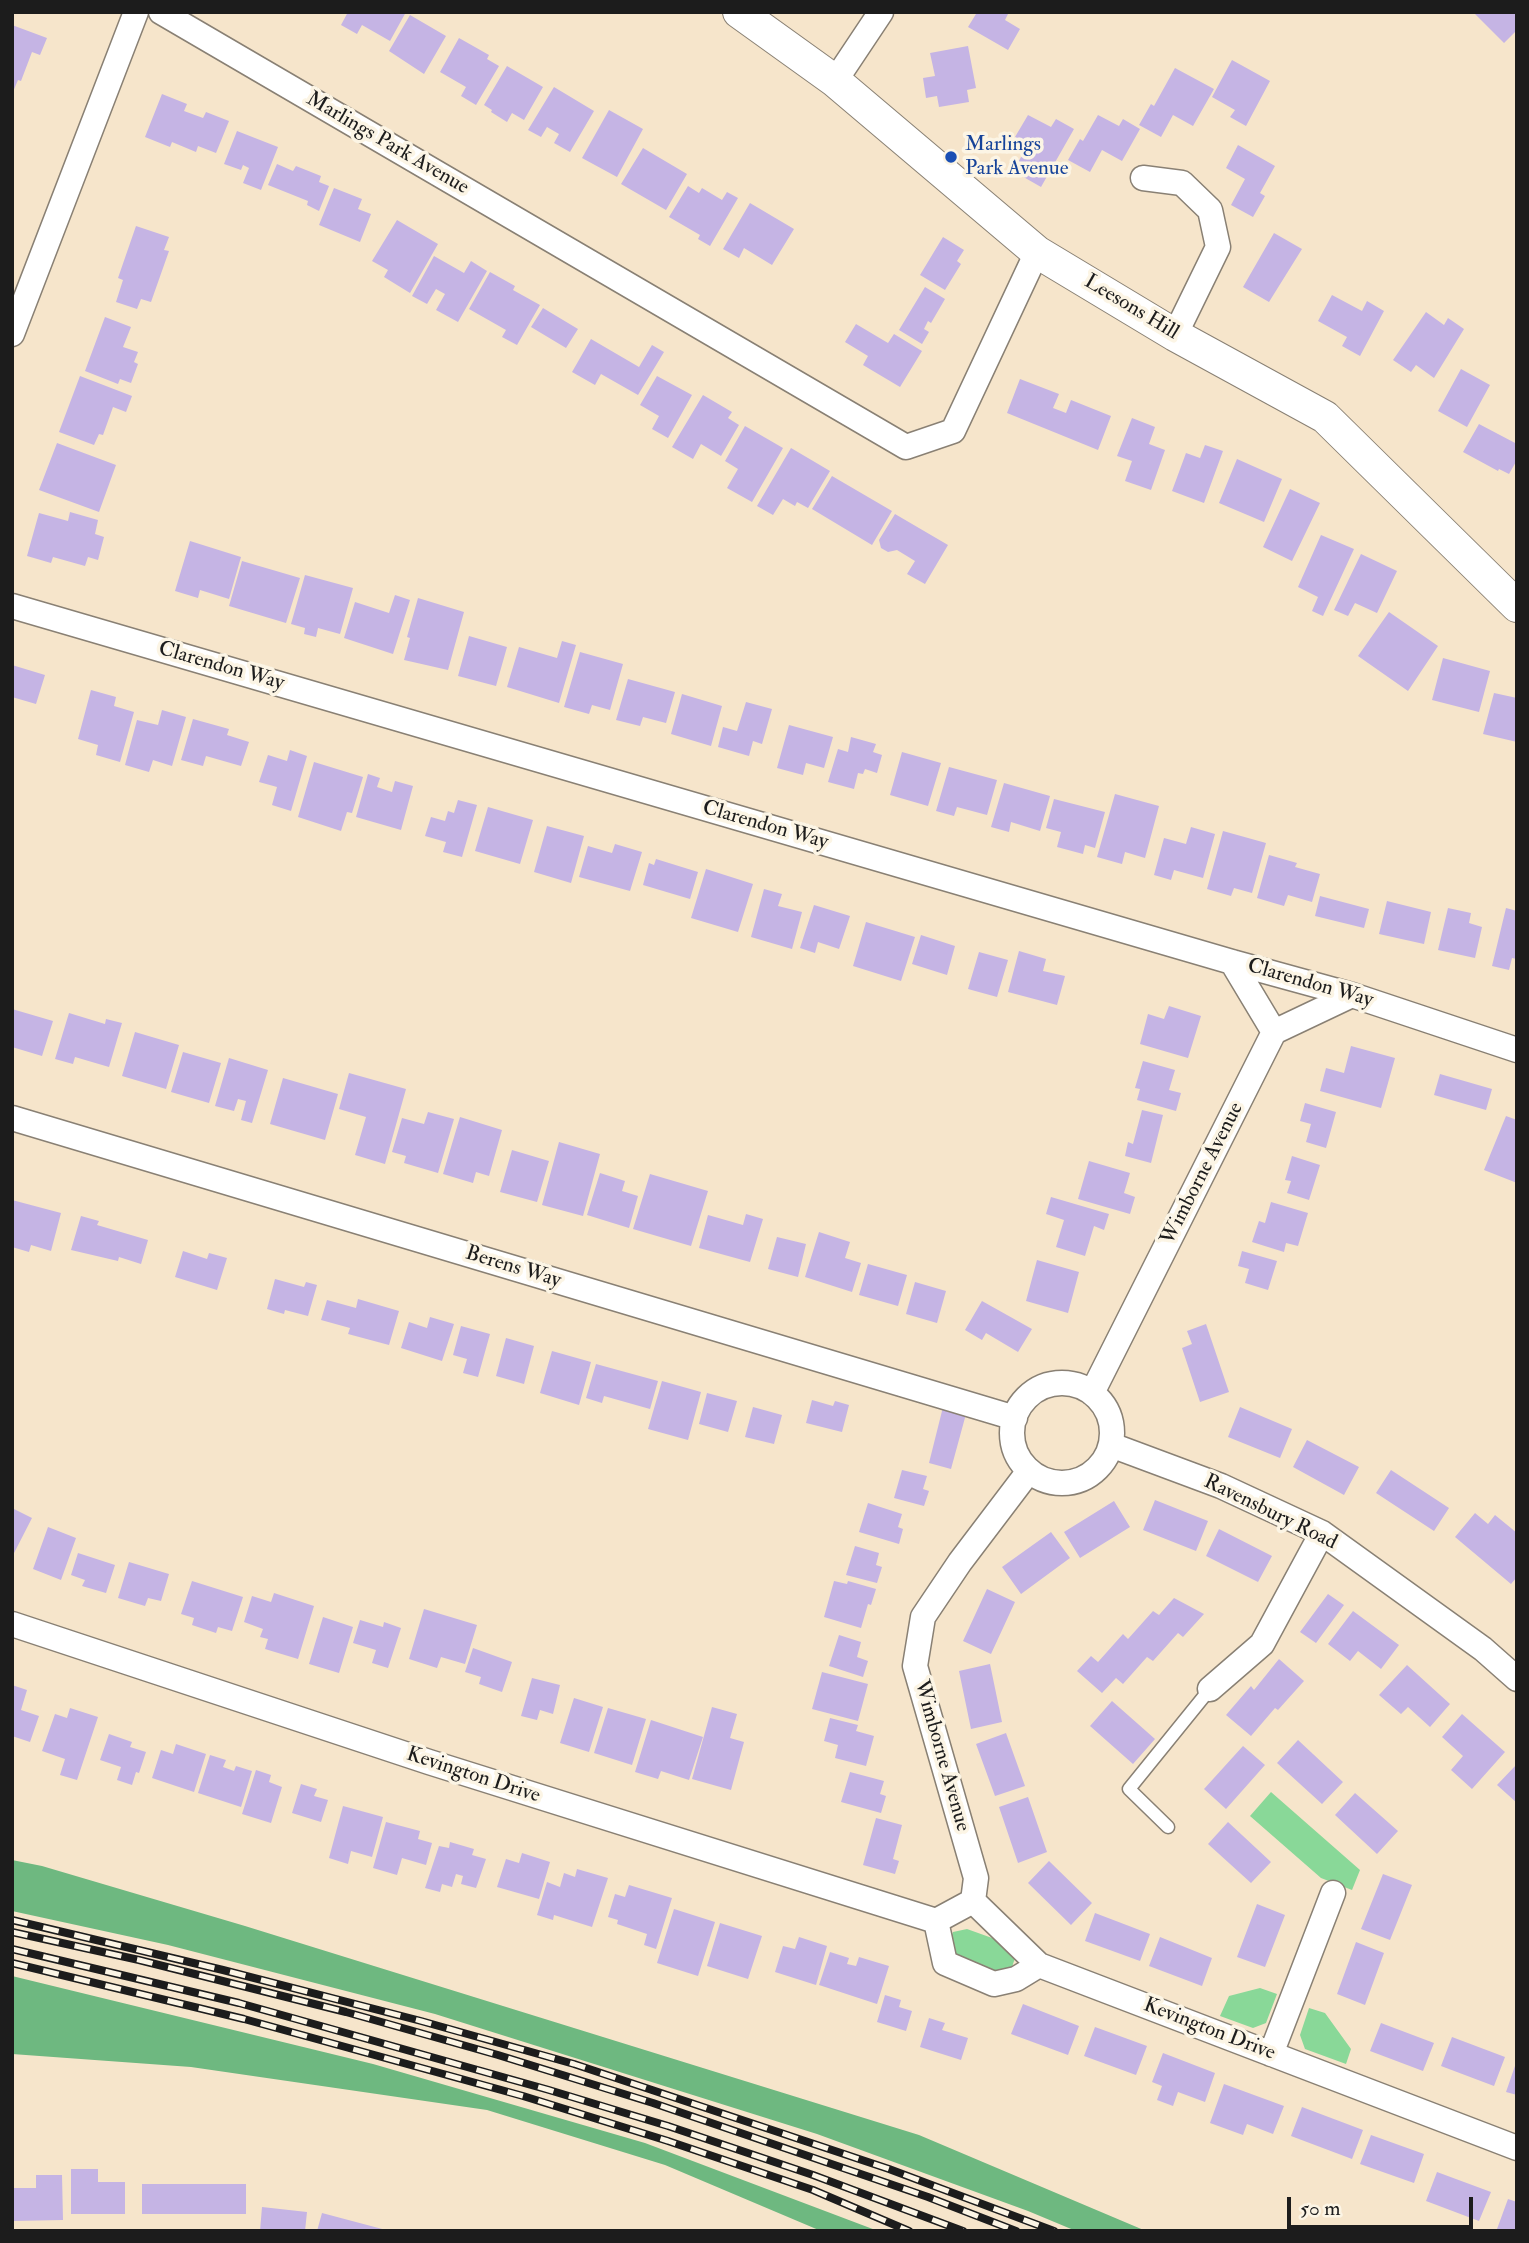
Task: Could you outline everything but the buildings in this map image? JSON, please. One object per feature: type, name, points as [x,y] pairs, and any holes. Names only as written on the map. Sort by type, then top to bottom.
[{"type":"street","points":[[12,334],[129,24],[136,12]]},
{"type":"street","name":"Marlings Park Avenue","points":[[161,12],[906,447],[953,431],[1037,251]]},
{"type":"street","name":"Leesons Hill","points":[[738,12],[835,81],[1037,251],[1175,335],[1325,417],[1517,606]]},
{"type":"street","points":[[835,81],[881,12]]},
{"type":"street","points":[[1143,178],[1182,183],[1210,210],[1213,222],[1218,247],[1175,335]]},
{"type":"street","name":"Clarendon Way","points":[[12,606],[1352,995],[1517,1050]]},
{"type":"street","points":[[1232,962],[1274,1032],[1352,995]]},
{"type":"street","name":"Wimborne Avenue","points":[[1092,1393],[1274,1032]]},
{"type":"street","name":"Berens Way","points":[[12,1118],[1015,1418]]},
{"type":"street","points":[[1063,1383],[1078,1386],[1092,1393],[1110,1416],[1111,1445],[1104,1461],[1093,1473],[1077,1481],[1044,1480],[1020,1460],[1014,1447],[1012,1432],[1015,1418],[1022,1404],[1033,1393],[1047,1386],[1063,1383]]},
{"type":"street","name":"Ravensbury Road","points":[[1111,1445],[1221,1486],[1322,1533],[1483,1649],[1517,1679]]},
{"type":"street","name":"Wimborne Avenue","points":[[974,1901],[976,1878],[915,1666],[923,1617],[960,1562],[1030,1471]]},
{"type":"street","points":[[1210,1689],[1262,1644],[1322,1533]]},
{"type":"street","name":"Kevington Drive","points":[[12,1624],[429,1762],[936,1921]]},
{"type":"street","points":[[1271,2054],[1333,1893]]},
{"type":"street","points":[[974,1901],[1038,1965],[1016,1979],[993,1984],[945,1963],[936,1921],[974,1901]]},
{"type":"street","name":"Kevington Drive","points":[[1038,1965],[1517,2148]]},
{"type":"lane","points":[[1168,1826],[1129,1789],[1210,1689]]},
{"type":"green space","points":[[1271,1792],[1360,1870],[1352,1890],[1321,1878],[1250,1816]]},
{"type":"green space","points":[[12,1860],[42,1866],[245,1926],[919,2135],[1146,2231],[1076,2231],[817,2134],[435,2014],[168,1945],[12,1911]]},
{"type":"green space","points":[[967,1929],[1006,1943],[1016,1955],[1011,1970],[995,1974],[957,1958],[947,1947],[953,1932]]},
{"type":"green space","points":[[12,1976],[373,2064],[645,2143],[878,2231],[821,2231],[665,2165],[487,2110],[191,2067],[12,2054]]},
{"type":"green space","points":[[1260,1988],[1277,1994],[1266,2023],[1253,2028],[1220,2016],[1229,1996]]},
{"type":"green space","points":[[1309,2008],[1325,2013],[1351,2049],[1346,2064],[1305,2049],[1300,2035]]},
{"type":"railway","points":[[12,1920],[223,1970],[574,2064],[889,2169],[1054,2231]]},
{"type":"railway","points":[[12,1932],[139,1960],[346,2012],[498,2055],[653,2103],[928,2197],[1016,2231]]},
{"type":"railway","points":[[12,1949],[239,2003],[549,2090],[668,2126],[813,2175],[963,2231]]},
{"type":"railway","points":[[12,1963],[244,2019],[523,2096],[813,2190],[909,2231]]},
{"type":"place","name":"Marlings Park Avenue","points":[[951,157]]}]
